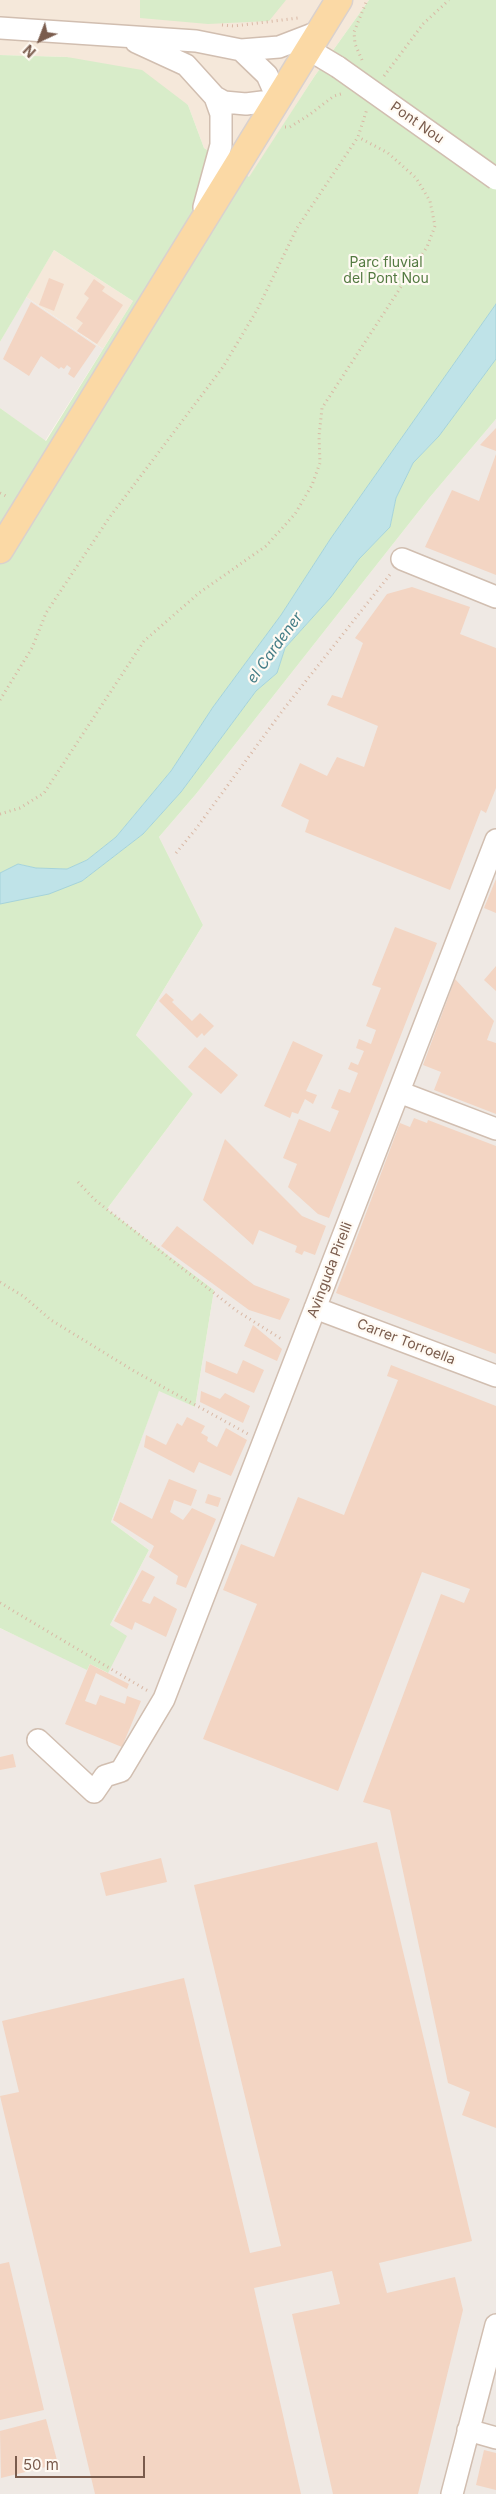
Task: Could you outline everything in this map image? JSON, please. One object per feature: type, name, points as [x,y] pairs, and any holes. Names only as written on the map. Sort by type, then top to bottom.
[{"type":"main road","points":[[0,550],[272,110],[309,33],[339,0]]},
{"type":"street","points":[[0,28],[196,41],[241,50],[279,47],[309,33]]},
{"type":"street","name":"Pont Nou","points":[[309,33],[338,67],[496,179]]},
{"type":"street","points":[[119,36],[142,44],[186,65],[215,97],[224,102],[246,104],[272,110],[267,75],[241,50]]},
{"type":"street","points":[[197,229],[221,145],[221,114],[215,97]]},
{"type":"street","points":[[402,560],[496,597]]},
{"type":"street","name":"Avinguda Pirelli","points":[[38,1740],[94,1792],[105,1776],[121,1771],[164,1699],[496,840]]},
{"type":"street","points":[[399,1092],[496,1129]]},
{"type":"street","name":"Carrer Torroella","points":[[315,1308],[496,1376]]},
{"type":"street","points":[[452,2494],[496,2325]]},
{"type":"street","points":[[468,2430],[496,2438]]},
{"type":"path","points":[[364,63],[355,44],[354,32],[367,0]]},
{"type":"path","points":[[381,81],[422,24],[449,0]]},
{"type":"path","points":[[216,25],[309,33]]},
{"type":"path","points":[[272,110],[276,126],[290,127],[334,96],[347,93]]},
{"type":"path","points":[[0,700],[32,648],[46,613],[109,518],[223,367],[257,310],[297,228],[358,137],[369,105]]},
{"type":"path","points":[[0,814],[20,808],[44,793],[144,641],[199,593],[266,546],[295,514],[312,485],[320,463],[319,436],[322,408],[427,247],[435,226],[430,201],[416,178],[388,153],[358,137]]},
{"type":"path","points":[[176,853],[350,623],[402,560]]},
{"type":"path","points":[[78,1182],[95,1200],[237,1311],[299,1350]]},
{"type":"path","points":[[0,1282],[23,1296],[50,1320],[134,1371],[263,1443]]},
{"type":"path","points":[[0,1604],[164,1699]]},
{"type":"shaded area","points":[[0,0],[369,0],[314,77],[249,178],[204,148],[188,105],[67,57],[0,55]]},
{"type":"shaded area","points":[[54,250],[133,301],[103,349],[26,297]]},
{"type":"shaded area","points":[[26,297],[103,349],[45,441],[0,408],[0,342]]},
{"type":"shaded area","points":[[496,419],[496,2494],[0,2494],[0,1628],[87,1669],[90,1664],[107,1673],[110,1625],[149,1550],[111,1522],[159,1390],[195,1407],[214,1290],[107,1209],[193,1094],[136,1035],[203,925],[159,837],[196,794],[430,497]]},
{"type":"green space","points":[[140,0],[286,0],[269,21],[208,24],[140,18]]},
{"type":"green space","name":"Parc fluvial del Pont Nou","points":[[369,0],[496,0],[496,304],[331,538],[281,615],[213,707],[171,771],[116,837],[87,860],[67,869],[36,868],[19,864],[0,873],[0,408],[46,441],[133,301],[54,250],[0,342],[0,55],[67,57],[142,70],[188,105],[204,148],[249,177],[314,77]]},
{"type":"green space","points":[[496,359],[496,419],[430,497],[196,794],[159,837],[203,925],[136,1035],[193,1094],[107,1209],[214,1290],[195,1407],[159,1391],[111,1522],[149,1550],[110,1625],[127,1636],[108,1673],[90,1664],[87,1670],[0,1628],[0,904],[82,881],[143,834],[181,792],[256,691],[277,673],[285,648],[331,597],[359,559],[390,527],[396,498],[413,463],[439,436]]},
{"type":"water","name":"el Cardener","points":[[496,304],[496,359],[439,436],[413,463],[396,498],[390,527],[359,559],[331,597],[285,648],[277,673],[256,691],[181,792],[143,834],[82,881],[49,894],[0,904],[0,873],[18,864],[36,868],[67,869],[87,860],[116,837],[171,771],[213,707],[281,615],[331,538]]},
{"type":"building","points":[[49,278],[64,284],[54,311],[39,305]]},
{"type":"building","points":[[94,279],[105,287],[102,291],[123,305],[97,344],[77,331],[83,323],[76,318],[89,298],[84,294]]},
{"type":"building","points":[[31,302],[96,346],[74,378],[68,374],[71,368],[67,365],[64,369],[61,367],[59,369],[41,356],[29,376],[3,359]]},
{"type":"building","points":[[496,428],[496,451],[480,445]]},
{"type":"building","points":[[496,454],[496,575],[425,547],[452,490],[479,501]]},
{"type":"building","points":[[412,587],[470,607],[460,634],[496,648],[496,788],[486,813],[481,810],[450,890],[305,832],[309,820],[281,806],[300,763],[327,776],[337,757],[364,767],[378,726],[327,705],[332,695],[342,698],[363,643],[355,638],[387,594]]},
{"type":"building","points":[[496,879],[496,913],[484,908]]},
{"type":"building","points":[[395,927],[437,943],[329,1218],[318,1214],[288,1187],[297,1164],[283,1158],[299,1119],[330,1132],[339,1111],[331,1108],[339,1089],[350,1093],[358,1073],[348,1069],[351,1062],[358,1065],[364,1051],[356,1048],[359,1039],[371,1044],[376,1030],[366,1026],[381,988],[372,985]]},
{"type":"building","points":[[496,966],[496,991],[484,980]]},
{"type":"building","points":[[455,979],[494,1021],[487,1040],[496,1043],[496,1114],[434,1090],[441,1072],[423,1065]]},
{"type":"building","points":[[166,993],[174,1000],[172,1002],[192,1021],[200,1013],[214,1026],[204,1036],[202,1033],[197,1038],[159,1001]]},
{"type":"building","points":[[293,1041],[323,1055],[306,1091],[317,1095],[313,1104],[305,1099],[298,1114],[292,1112],[290,1118],[264,1106]]},
{"type":"building","points":[[205,1047],[238,1075],[221,1094],[188,1067]]},
{"type":"building","points":[[414,1118],[427,1123],[428,1120],[496,1146],[496,1354],[336,1293],[400,1123],[410,1127]]},
{"type":"building","points":[[225,1139],[302,1216],[326,1226],[315,1255],[304,1251],[302,1255],[295,1252],[297,1246],[259,1230],[253,1245],[203,1200]]},
{"type":"building","points":[[177,1226],[254,1285],[290,1299],[280,1320],[249,1310],[161,1246]]},
{"type":"building","points":[[253,1325],[282,1349],[277,1361],[244,1346]]},
{"type":"building","points":[[243,1360],[264,1370],[254,1393],[205,1372],[206,1361],[237,1374]]},
{"type":"building","points":[[391,1365],[496,1406],[496,2128],[462,2115],[470,2092],[448,2083],[390,1810],[363,1802],[441,1594],[464,1603],[470,1589],[422,1572],[338,1791],[203,1739],[257,1604],[223,1590],[241,1544],[274,1557],[298,1497],[344,1515],[398,1380],[387,1376]]},
{"type":"building","points":[[201,1391],[220,1399],[225,1393],[250,1406],[243,1423],[200,1402]]},
{"type":"building","points":[[187,1417],[205,1426],[201,1433],[208,1437],[207,1441],[217,1447],[226,1428],[247,1440],[231,1476],[199,1462],[194,1473],[144,1447],[146,1435],[166,1445],[177,1423],[182,1426]]},
{"type":"building","points":[[169,1479],[197,1490],[191,1506],[174,1500],[170,1512],[183,1520],[192,1508],[216,1519],[186,1588],[176,1584],[178,1576],[149,1557],[154,1546],[113,1520],[120,1502],[152,1519]]},
{"type":"building","points":[[208,1494],[221,1498],[218,1507],[205,1503]]},
{"type":"building","points":[[142,1570],[155,1577],[142,1601],[150,1604],[154,1596],[177,1609],[166,1637],[135,1622],[132,1630],[114,1621]]},
{"type":"building","points":[[90,1664],[129,1684],[127,1689],[96,1673],[85,1701],[96,1705],[100,1695],[125,1704],[127,1696],[141,1701],[122,1747],[65,1724]]},
{"type":"building","points":[[13,1754],[16,1767],[0,1770],[0,1757]]},
{"type":"building","points":[[377,1842],[472,2241],[379,2263],[387,2293],[455,2277],[463,2310],[418,2494],[333,2494],[292,2314],[340,2304],[332,2271],[254,2288],[301,2494],[95,2494],[0,2096],[19,2092],[2,2021],[184,1978],[250,2253],[281,2246],[194,1885]]},
{"type":"building","points":[[161,1858],[167,1882],[106,1896],[100,1873]]},
{"type":"building","points":[[9,2262],[44,2410],[0,2420],[0,2264]]},
{"type":"building","points":[[46,2419],[58,2464],[1,2478],[0,2431]]},
{"type":"building","points":[[484,2450],[496,2453],[496,2490],[476,2485]]}]
